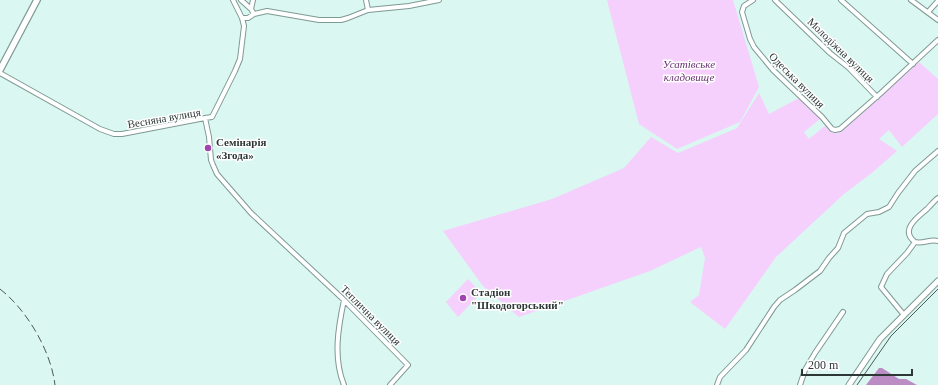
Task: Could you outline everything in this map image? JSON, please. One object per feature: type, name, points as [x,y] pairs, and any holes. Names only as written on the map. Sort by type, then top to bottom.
[{"type":"main road","points":[[0,71],[36,0]]},
{"type":"street","points":[[233,0],[242,18],[244,26]]},
{"type":"street","points":[[241,0],[251,9],[254,14]]},
{"type":"street","points":[[251,9],[253,0]]},
{"type":"street","points":[[366,0],[368,10]]},
{"type":"street","points":[[205,118],[212,117],[235,71],[240,59],[244,26],[248,18],[254,14],[274,11],[287,15],[329,20],[348,18],[368,10],[409,6],[439,0]]},
{"type":"street","name":"Одеська вулиця","points":[[754,0],[744,6],[742,12],[750,40],[773,70],[822,117],[832,129],[838,130],[876,97]]},
{"type":"street","name":"Молодіжна вулиця","points":[[775,0],[830,53],[849,68],[876,97]]},
{"type":"street","points":[[841,0],[913,64]]},
{"type":"street","points":[[911,0],[938,20]]},
{"type":"street","points":[[928,12],[938,1]]},
{"type":"street","points":[[242,18],[248,18]]},
{"type":"street","points":[[876,97],[938,40]]},
{"type":"street","name":"Весняна вулиця","points":[[0,71],[100,129],[114,134],[130,133],[205,118],[208,126],[212,165],[218,174],[257,219],[320,278]]},
{"type":"street","points":[[717,385],[720,377],[746,350],[780,300],[804,284],[823,268],[838,248],[844,233],[867,214],[879,212],[889,207],[912,176],[938,151]]},
{"type":"street","points":[[938,198],[926,210],[918,215],[911,224],[909,233],[910,237],[915,242],[924,243],[932,240],[938,241]]},
{"type":"street","points":[[904,315],[881,287],[887,274],[907,253],[915,242]]},
{"type":"street","name":"Теплична вулиця","points":[[320,278],[344,300],[408,365],[390,385]]},
{"type":"street","points":[[849,385],[880,339],[938,280]]},
{"type":"street","points":[[344,300],[337,351],[339,368],[344,385]]},
{"type":"street","points":[[800,385],[805,370],[815,353],[843,312]]},
{"type":"green space","name":"Усатівське кладовище","points":[[607,0],[733,0],[759,87],[740,122],[677,149],[639,124]]},
{"type":"green space","points":[[919,62],[938,79],[938,114],[902,147],[889,130],[879,139],[897,151],[844,194],[776,257],[725,329],[690,302],[699,295],[705,258],[701,247],[650,271],[519,317],[483,286],[443,231],[552,199],[624,168],[651,137],[678,153],[737,128],[759,93],[769,114],[799,98],[820,119],[804,132],[809,139],[826,125],[837,134]]},
{"type":"green space","name":"Стадіон \"Шкодогорський\"","points":[[468,279],[481,293],[458,317],[446,302]]},
{"type":"shaded area","points":[[879,368],[882,368],[899,379],[906,379],[917,385],[866,385]]},
{"type":"tram line","points":[[857,385],[891,336],[938,289]]},
{"type":"railway","points":[[0,289],[19,308],[36,332],[49,359],[55,385]]},
{"type":"place","name":"Семінарія «Згода»","points":[[208,148]]},
{"type":"place","name":"Стадіон \"Шкодогорський\"","points":[[463,298]]}]
